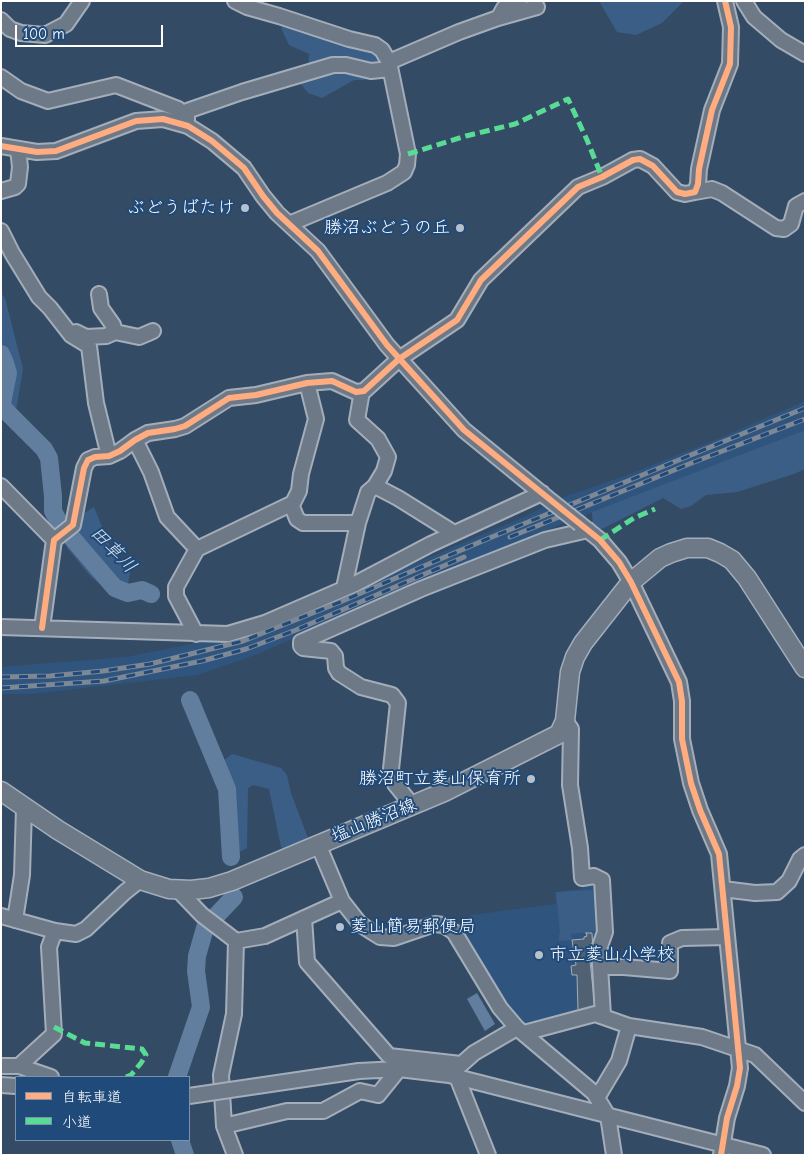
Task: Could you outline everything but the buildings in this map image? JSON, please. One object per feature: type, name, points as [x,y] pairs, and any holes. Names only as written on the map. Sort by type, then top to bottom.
[{"type":"main road","points":[[565,721],[570,672],[575,657],[594,627],[631,582],[660,558],[688,548],[708,548],[732,560],[747,578],[805,668]]},
{"type":"main road","name":"塩山勝沼線","points":[[1,791],[24,808],[140,880],[169,889],[209,888],[232,881],[444,792],[559,734],[565,721]]},
{"type":"street","points":[[1,20],[21,34],[45,35],[66,24],[82,1]]},
{"type":"street","points":[[235,1],[247,7],[349,39],[375,44],[382,50],[390,66],[408,154],[404,172],[387,183],[289,224]]},
{"type":"street","points":[[498,18],[504,8],[519,1]]},
{"type":"street","points":[[695,192],[712,110],[730,64],[731,27],[725,1]]},
{"type":"street","points":[[744,1],[754,17],[781,40],[805,54]]},
{"type":"street","points":[[187,122],[186,111],[242,92],[333,65],[346,65],[371,71],[390,66],[459,32],[537,7]]},
{"type":"street","points":[[1,77],[21,91],[48,101],[116,85],[178,109],[187,122],[227,152],[244,168],[262,196],[318,251],[399,360],[464,430],[600,540],[619,562],[631,582],[679,682],[682,701],[682,739],[691,783],[700,810],[719,854],[740,1068],[722,1149]]},
{"type":"street","points":[[1,146],[38,152],[56,151],[136,121],[163,119],[187,122]]},
{"type":"street","points":[[1,191],[15,187],[18,184],[20,167],[18,150]]},
{"type":"street","points":[[42,628],[54,540],[73,524],[84,468],[88,460],[109,456],[148,433],[185,426],[229,398],[256,395],[307,383],[332,381],[356,392],[362,391],[399,360],[457,320],[481,280],[578,187],[602,177],[632,160],[640,159],[653,166],[677,192],[685,194],[712,189],[722,193],[776,228],[784,229],[791,224],[796,206],[805,201]]},
{"type":"street","points":[[1,232],[39,297],[71,335],[88,346],[100,425],[109,456]]},
{"type":"street","points":[[99,294],[101,308],[115,332]]},
{"type":"street","points":[[68,331],[86,337],[106,336],[115,332],[139,337],[153,332]]},
{"type":"street","points":[[196,634],[176,596],[176,587],[197,549],[293,502],[299,491],[301,474],[316,418],[307,383]]},
{"type":"street","points":[[344,588],[358,523],[368,492],[375,486],[384,471],[388,457],[378,439],[357,420],[362,391]]},
{"type":"street","points":[[135,440],[151,472],[167,518],[197,549]]},
{"type":"street","points":[[1,486],[54,540]]},
{"type":"street","points":[[375,486],[454,533]]},
{"type":"street","points":[[1,627],[228,634],[265,624],[355,584],[454,533],[544,495]]},
{"type":"street","points":[[291,504],[297,520],[304,523],[358,523]]},
{"type":"street","points":[[412,806],[395,784],[391,769],[398,704],[392,696],[360,687],[340,673],[336,668],[336,656],[331,651],[303,648],[301,642],[421,589],[584,527]]},
{"type":"street","points":[[565,721],[571,729],[570,785],[580,848],[582,878],[594,876],[602,880],[605,932],[599,949],[603,1016]]},
{"type":"street","points":[[24,808],[22,875],[8,918],[76,934],[86,930],[124,892],[140,880]]},
{"type":"street","points":[[318,844],[342,902],[360,924],[380,937],[394,938],[435,924],[443,925],[454,932],[500,1008],[520,1030],[594,1093],[608,1116],[614,1155]]},
{"type":"street","points":[[723,889],[755,893],[777,892],[789,881],[800,859],[805,855]]},
{"type":"street","points":[[178,890],[202,915],[236,941],[265,936],[342,902]]},
{"type":"street","points":[[304,918],[307,962],[389,1056],[456,1072],[722,1149],[763,1155]]},
{"type":"street","points":[[19,1066],[54,1034],[49,947],[55,930]]},
{"type":"street","points":[[600,967],[670,971],[670,943],[682,938],[727,937]]},
{"type":"street","points":[[235,1155],[224,1126],[221,1075],[234,1014],[236,941]]},
{"type":"street","points":[[190,1096],[359,1071],[399,1069],[456,1072],[474,1053],[520,1030],[595,1014],[629,1026],[702,1038],[755,1055],[805,1103]]},
{"type":"street","points":[[597,1098],[619,1061],[629,1026]]},
{"type":"street","points":[[1,1066],[19,1066],[49,1076]]},
{"type":"street","points":[[224,1126],[287,1111],[323,1111],[360,1091],[378,1095],[399,1069]]},
{"type":"street","points":[[456,1072],[488,1155]]},
{"type":"street","points":[[1,1085],[15,1086]]},
{"type":"shaded area","points":[[599,1],[684,1],[662,23],[636,35],[617,32]]},
{"type":"shaded area","points":[[285,23],[365,47],[378,55],[383,75],[364,80],[354,80],[322,98],[308,93],[300,83],[308,69],[309,54],[289,45],[281,28]]},
{"type":"shaded area","points":[[1,293],[5,298],[23,369],[16,410],[3,415],[1,414]]},
{"type":"shaded area","points":[[805,401],[805,430],[559,525],[367,605],[258,654],[197,675],[31,694],[1,694],[1,667],[126,657],[243,634],[303,611],[524,517],[564,497],[627,475],[708,443]]},
{"type":"shaded area","points":[[805,430],[805,469],[737,492],[706,495],[691,506],[681,509],[663,498],[602,529],[593,527],[592,512]]},
{"type":"shaded area","points":[[94,507],[112,552],[130,573],[128,584],[125,588],[107,589],[91,577],[68,549],[63,539],[78,517]]},
{"type":"shaded area","points":[[232,754],[281,768],[287,775],[291,793],[308,838],[305,844],[288,853],[281,847],[269,789],[253,785],[248,788],[247,848],[237,853],[221,841],[221,818],[226,776],[222,762]]},
{"type":"shaded area","points":[[582,883],[595,883],[599,885],[597,1008],[526,1027],[511,1018],[484,974],[474,950],[467,945],[455,927],[463,920],[470,919],[471,915],[556,904],[555,892],[582,889]]},
{"type":"shaded area","points":[[593,890],[598,931],[571,934],[572,940],[559,941],[556,892]]},
{"type":"shaded area","points":[[477,993],[495,1024],[485,1031],[467,999]]},
{"type":"waterway","name":"田草川","points":[[1,354],[8,373],[2,403],[4,409],[44,449],[49,458],[53,511],[60,524],[115,588],[128,593],[142,590],[151,594]]},
{"type":"waterway","name":"田草川","points":[[190,700],[227,789],[231,857]]},
{"type":"waterway","name":"田草川","points":[[216,916],[234,897]]},
{"type":"waterway","name":"田草川","points":[[177,1076],[201,1007],[196,971],[197,956],[205,928]]},
{"type":"waterway","name":"田草川","points":[[180,1141],[185,1155]]},
{"type":"railway","points":[[1,677],[50,676],[103,671],[150,664],[243,641],[805,408]]},
{"type":"railway","points":[[510,537],[805,419]]},
{"type":"railway","points":[[1,688],[104,681],[202,661],[246,649],[296,630],[464,557]]},
{"type":"marked path","points":[[408,154],[466,136],[515,124],[568,99],[602,177]]},
{"type":"marked path","points":[[600,540],[634,518],[655,509]]},
{"type":"marked path","points":[[54,1027],[85,1043],[142,1049],[146,1055],[128,1076]]},
{"type":"cycle path","points":[[42,628],[54,540],[73,525],[84,468],[88,460],[95,457],[109,456],[148,433],[185,426],[229,398],[256,395],[307,383],[332,381],[356,392],[364,391],[399,359],[457,320],[481,280],[578,187],[602,177],[633,160],[640,159],[653,166],[677,192],[685,194],[695,192],[712,110],[730,64],[731,27],[725,1]]},
{"type":"cycle path","points":[[1,146],[37,152],[56,151],[136,121],[163,119],[188,126],[212,141],[244,168],[277,213],[318,251],[387,345],[464,430],[600,540],[619,562],[631,582],[679,682],[682,701],[682,739],[691,783],[700,810],[719,854],[740,1068],[737,1086],[727,1118],[721,1155]]},
{"type":"place","name":"ぶどうばたけ","points":[[245,208]]},
{"type":"place","name":"勝沼ぶどうの丘","points":[[460,228]]},
{"type":"place","name":"勝沼町立菱山保育所","points":[[531,779]]},
{"type":"place","name":"菱山簡易郵便局","points":[[340,927]]},
{"type":"place","name":"市立菱山小学校","points":[[539,955]]}]
